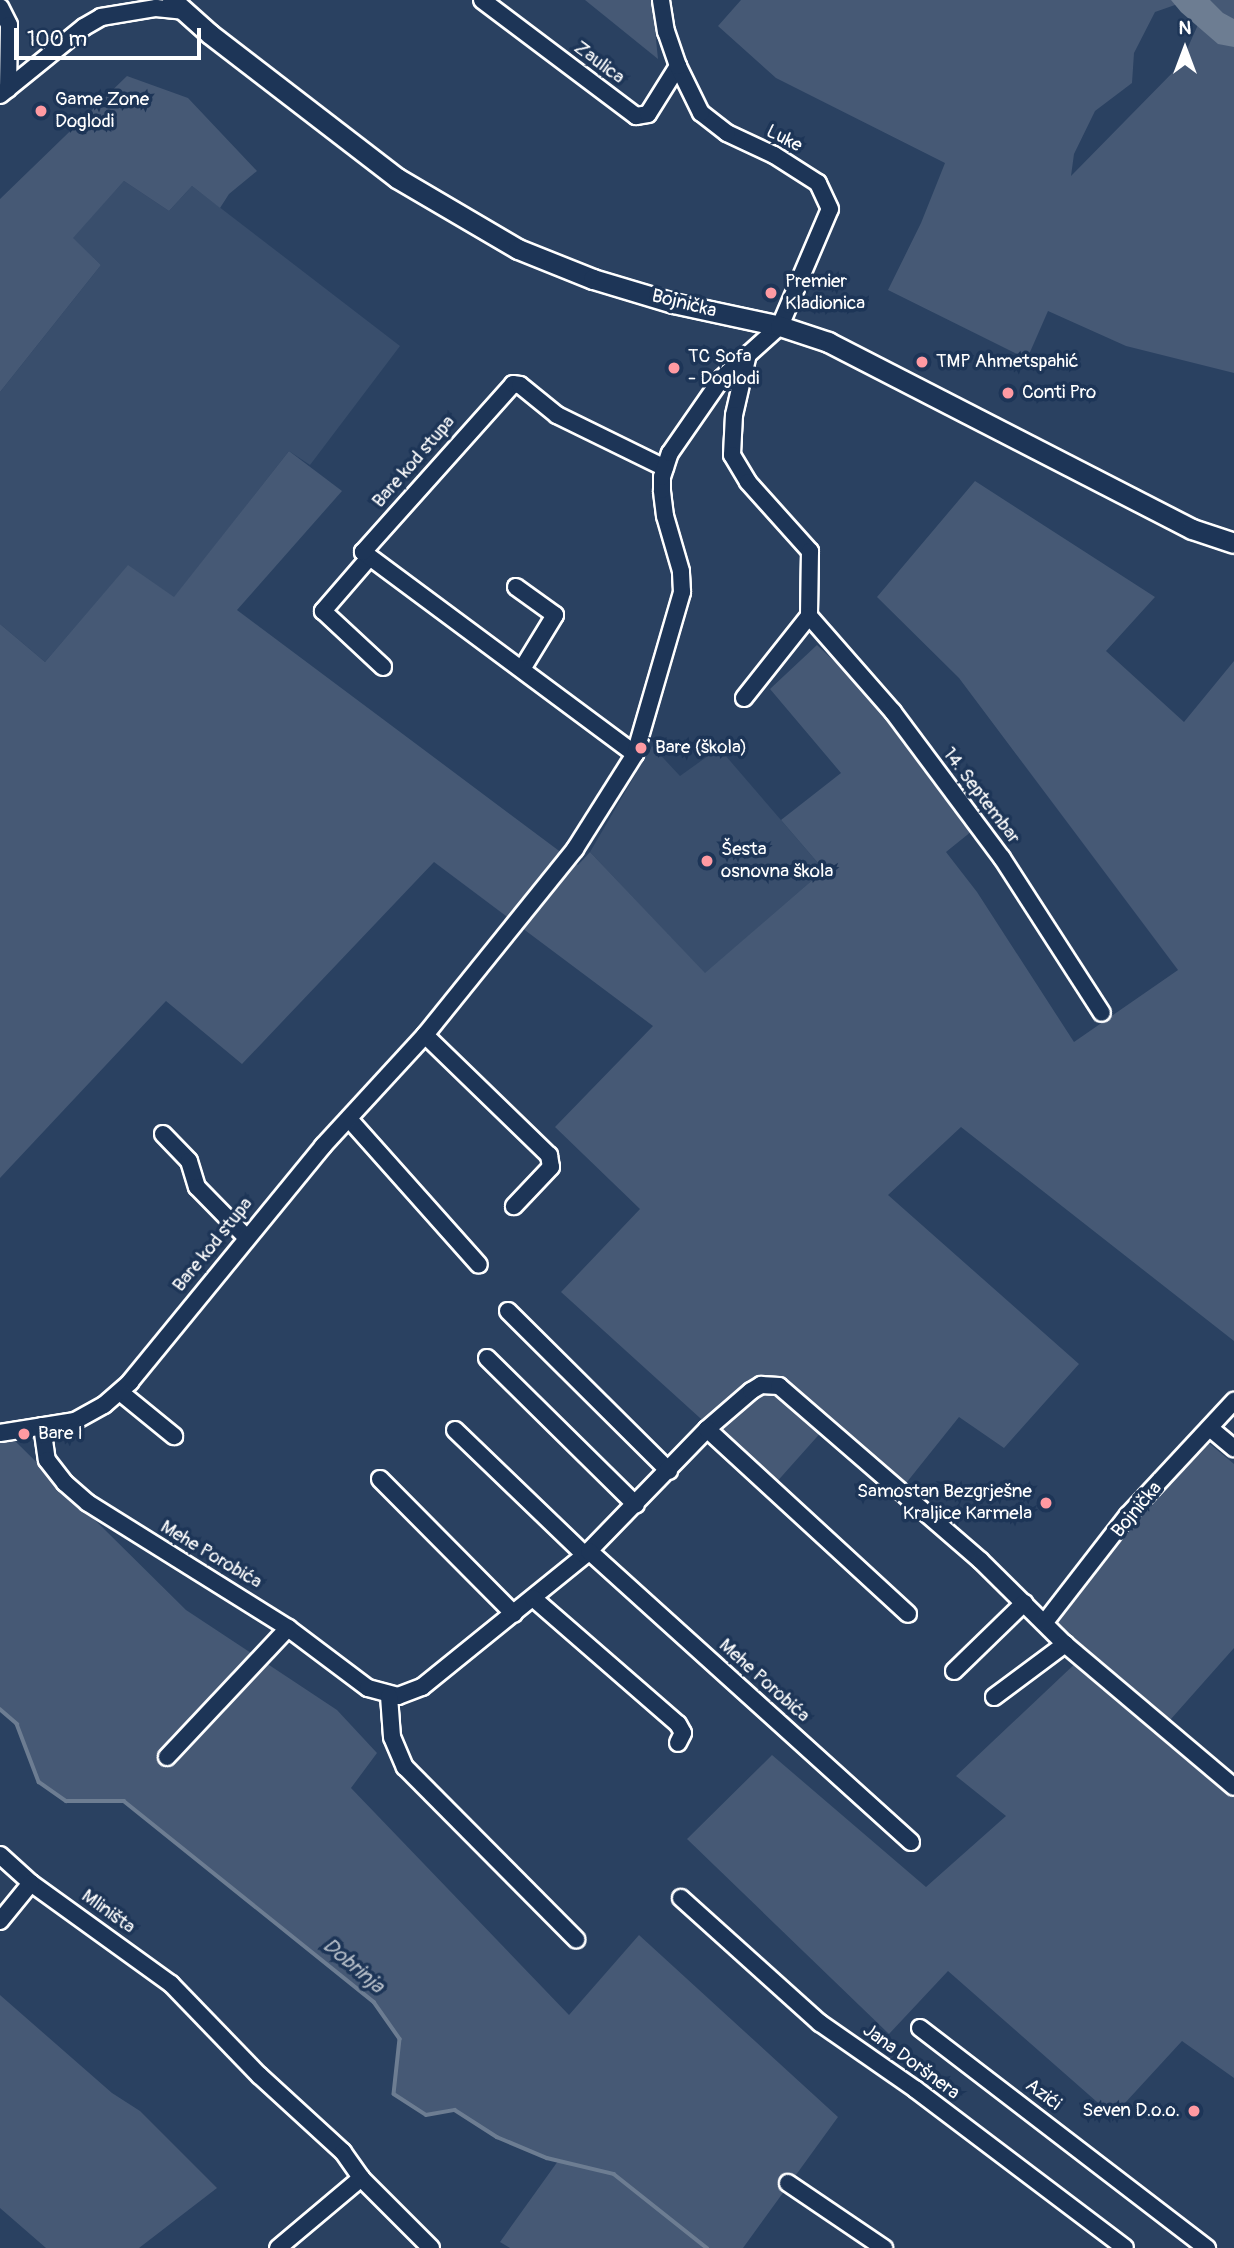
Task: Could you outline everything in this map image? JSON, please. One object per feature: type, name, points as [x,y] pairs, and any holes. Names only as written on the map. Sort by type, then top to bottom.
[{"type":"main road","name":"Bojnička","points":[[177,5],[397,178],[518,249],[593,279],[673,303],[780,326],[828,342],[1192,529],[1234,543]]},
{"type":"street","name":"Zaulica","points":[[482,0],[636,116],[648,114],[678,66]]},
{"type":"street","name":"Luke","points":[[660,0],[666,32],[678,66],[701,113],[739,140],[797,169],[818,183],[828,199],[829,216],[780,326]]},
{"type":"street","points":[[4,92],[84,27],[101,17],[177,5]]},
{"type":"street","points":[[0,7],[9,24],[4,92]]},
{"type":"street","name":"Bare kod stupa","points":[[0,1433],[75,1421],[120,1392],[345,1123],[425,1035],[582,840],[635,754],[682,592],[681,571],[665,516],[662,490],[670,453],[723,378],[780,326]]},
{"type":"street","points":[[744,698],[809,616],[810,551],[754,490],[732,455],[734,415],[748,354]]},
{"type":"street","name":"Bare kod stupa","points":[[368,559],[363,552],[513,384],[520,385],[558,415],[665,468]]},
{"type":"street","points":[[383,667],[323,611],[368,559],[635,754]]},
{"type":"street","points":[[516,587],[555,615],[522,669]]},
{"type":"street","name":"14. Septembar","points":[[809,616],[893,712],[1002,858],[1102,1013]]},
{"type":"street","points":[[425,1035],[549,1155],[551,1167],[514,1206]]},
{"type":"street","points":[[345,1123],[451,1245]]},
{"type":"street","points":[[345,1123],[479,1265]]},
{"type":"street","points":[[163,1134],[189,1161],[197,1187],[247,1238]]},
{"type":"street","points":[[508,1311],[669,1471]]},
{"type":"street","points":[[486,1358],[636,1505]]},
{"type":"street","points":[[576,1939],[405,1768],[393,1737],[389,1696],[405,1695],[422,1687],[587,1553],[707,1429],[761,1385],[779,1386],[911,1498],[1045,1622],[1065,1644],[1234,1787]]},
{"type":"street","points":[[120,1392],[174,1436]]},
{"type":"street","name":"Bojnička","points":[[1045,1622],[1128,1515],[1211,1429],[1234,1401]]},
{"type":"street","name":"Mehe Porobića","points":[[42,1426],[47,1460],[65,1483],[88,1503],[288,1628],[368,1688],[389,1696]]},
{"type":"street","points":[[707,1429],[908,1614]]},
{"type":"street","points":[[1211,1429],[1234,1448]]},
{"type":"street","name":"Mehe Porobića","points":[[456,1430],[587,1553],[911,1842]]},
{"type":"street","points":[[380,1479],[514,1614]]},
{"type":"street","points":[[533,1598],[678,1724],[683,1733],[678,1742]]},
{"type":"street","points":[[954,1671],[1024,1603]]},
{"type":"street","points":[[167,1757],[288,1628]]},
{"type":"street","points":[[994,1697],[1065,1644]]},
{"type":"street","name":"Mliništa","points":[[0,1855],[31,1883],[160,1976],[228,2040],[259,2075],[343,2152],[361,2178],[432,2248]]},
{"type":"street","points":[[0,1921],[31,1883]]},
{"type":"street","name":"Jana Doršnera","points":[[681,1898],[820,2023],[915,2089],[1125,2248]]},
{"type":"street","name":"Azići","points":[[920,2028],[1206,2248]]},
{"type":"street","points":[[278,2248],[361,2178]]},
{"type":"street","points":[[789,2183],[884,2248]]},
{"type":"shaded area","points":[[585,0],[652,0],[658,59]]},
{"type":"shaded area","points":[[741,0],[1177,0],[1175,5],[1155,12],[1134,53],[1132,83],[1095,111],[1074,154],[1071,176],[1180,65],[1209,0],[1234,0],[1234,373],[1126,346],[1048,311],[1027,359],[888,290],[921,223],[945,163],[776,78],[718,26]]},
{"type":"shaded area","points":[[1171,0],[1210,0],[1223,13],[1234,19],[1234,47],[1218,44]]},
{"type":"shaded area","points":[[127,76],[188,98],[257,171],[229,194],[220,208],[192,186],[169,211],[124,181],[73,238],[101,265],[0,392],[0,199]]},
{"type":"shaded area","points":[[124,181],[169,211],[192,186],[400,346],[310,465],[289,451],[174,598],[128,566],[45,662],[0,624],[0,392],[101,265],[72,238]]},
{"type":"shaded area","points":[[289,451],[342,491],[237,610],[578,865],[590,852],[705,973],[824,870],[781,820],[841,773],[770,689],[817,645],[885,709],[972,831],[946,852],[977,892],[1074,1042],[1178,970],[959,678],[877,597],[975,481],[1155,597],[1106,651],[1184,722],[1234,661],[1234,1341],[961,1127],[888,1195],[1079,1364],[1004,1448],[959,1417],[903,1487],[832,1420],[774,1485],[561,1292],[640,1209],[555,1127],[653,1026],[434,862],[242,1064],[166,1001],[0,1178],[0,624],[45,662],[128,565],[174,597]]},
{"type":"shaded area","name":"Šesta osnovna škola","points":[[652,746],[680,776],[719,748],[824,870],[705,974],[590,852]]},
{"type":"shaded area","points":[[1198,1434],[1234,1464],[1234,1648],[1163,1728],[1234,1790],[1234,2078],[1182,2041],[1113,2116],[948,1971],[889,2034],[687,1839],[772,1755],[926,1887],[1006,1816],[956,1776],[1080,1659],[1042,1620]]},
{"type":"shaded area","points":[[12,1438],[186,1610],[337,1710],[377,1753],[351,1788],[569,2015],[639,1935],[838,2117],[743,2248],[510,2248],[500,2242],[558,2161],[497,2137],[456,2110],[426,2115],[394,2094],[400,2039],[374,2002],[124,1801],[66,1801],[39,1782],[17,1724],[0,1709],[0,1443]]},
{"type":"shaded area","points":[[0,1995],[112,2093],[140,2111],[217,2188],[139,2248],[46,2248],[0,2208]]},
{"type":"waterway","name":"Dobrinja","points":[[0,1709],[17,1724],[39,1782],[66,1801],[124,1801],[374,2002],[400,2039],[394,2094],[426,2115],[455,2110],[497,2137],[547,2158],[614,2174],[707,2248]]},
{"type":"place","name":"Game Zone Doglodi","points":[[41,111]]},
{"type":"place","name":"Premier Kladionica","points":[[771,293]]},
{"type":"place","name":"TMP Ahmetspahić","points":[[922,362]]},
{"type":"place","name":"TC Sofa - Doglodi","points":[[674,368]]},
{"type":"place","name":"Conti Pro","points":[[1008,393]]},
{"type":"place","name":"Bare (škola)","points":[[641,748]]},
{"type":"place","name":"Šesta osnovna škola","points":[[707,861]]},
{"type":"place","name":"Bare I","points":[[24,1434]]},
{"type":"place","name":"Samostan Bezgrješne Kraljice Karmela","points":[[1046,1503]]},
{"type":"place","name":"Seven D.o.o.","points":[[1194,2111]]}]
